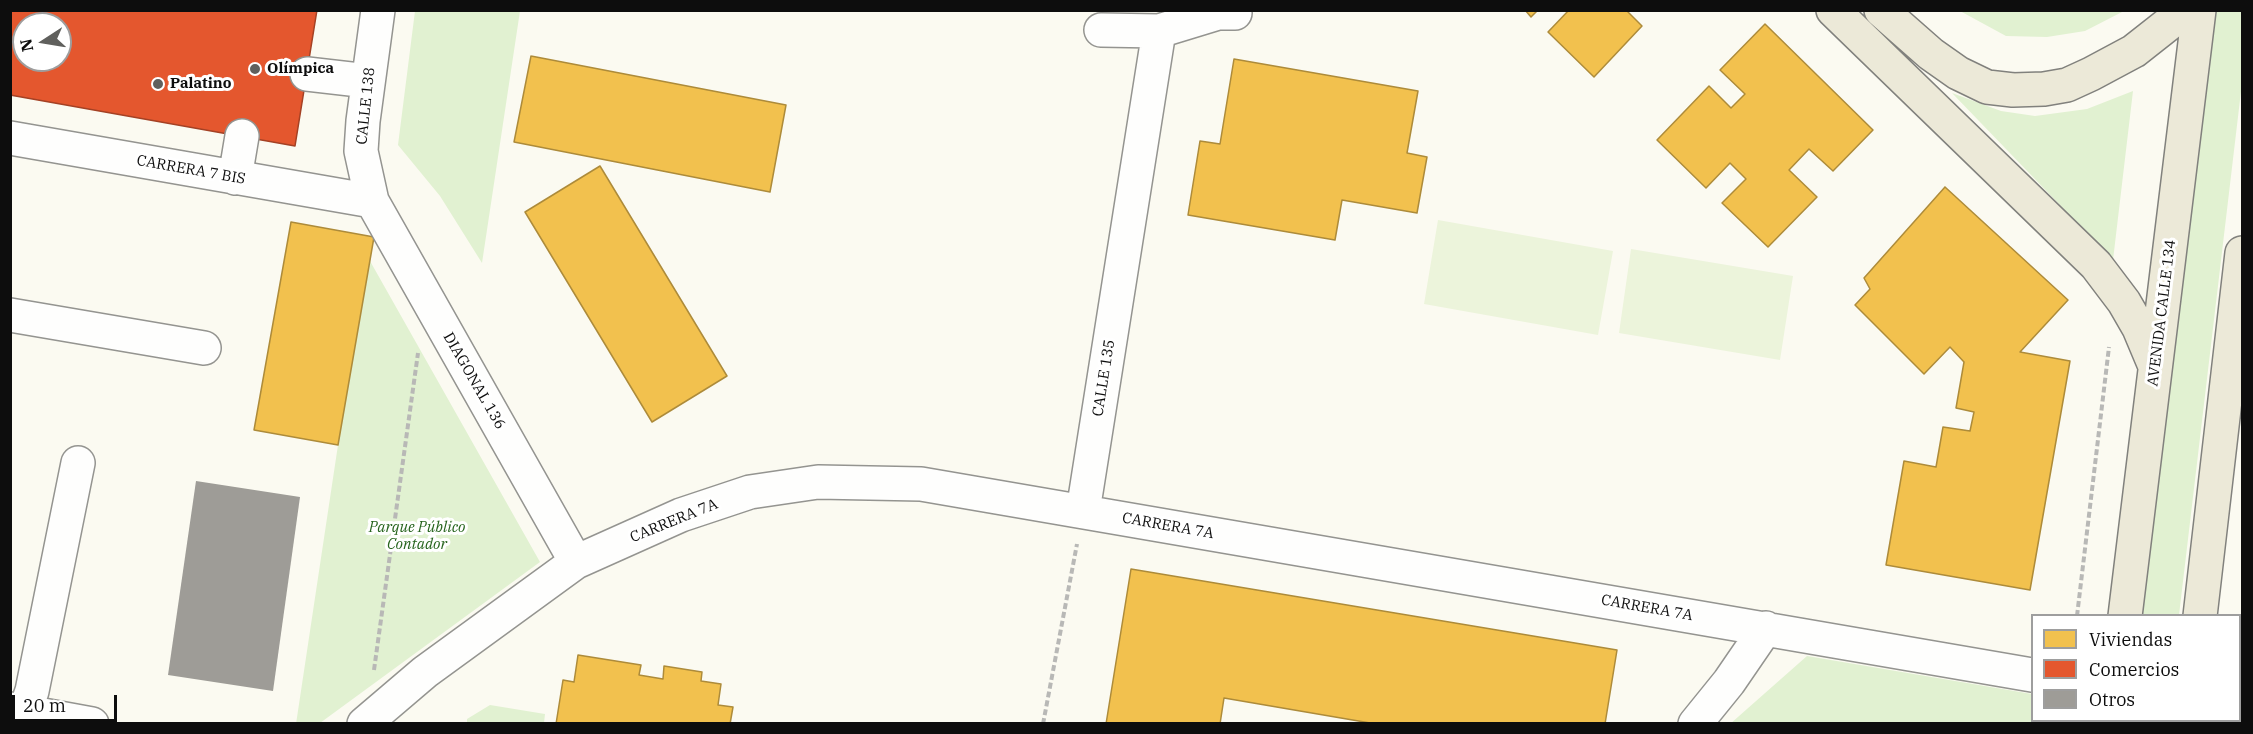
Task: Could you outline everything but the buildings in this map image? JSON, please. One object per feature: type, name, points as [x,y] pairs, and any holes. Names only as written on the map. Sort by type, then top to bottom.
[{"type":"main road","points":[[1833,10],[2096,265],[2134,319],[2155,367]]},
{"type":"main road","points":[[1881,10],[1930,54],[1958,73],[1987,87],[2013,90],[2044,89],[2067,84],[2091,74],[2134,51],[2186,10]]},
{"type":"main road","name":"AVENIDA CALLE 134","points":[[2125,614],[2199,10]]},
{"type":"main road","points":[[2200,614],[2242,263]]},
{"type":"street","name":"CALLE 138","points":[[372,201],[361,151],[378,10]]},
{"type":"street","points":[[1101,30],[1159,31],[1218,13],[1235,13]]},
{"type":"street","name":"CALLE 135","points":[[1083,511],[1159,31]]},
{"type":"street","points":[[307,74],[368,81]]},
{"type":"street","points":[[235,178],[242,136]]},
{"type":"street","name":"CARRERA 7 BIS","points":[[10,138],[372,201]]},
{"type":"street","name":"DIAGONAL 136","points":[[372,201],[576,562]]},
{"type":"street","points":[[10,315],[204,348]]},
{"type":"street","points":[[78,464],[32,691],[18,710],[92,723]]},
{"type":"street","name":"CARRERA 7A","points":[[365,722],[425,672],[576,562],[681,515],[740,495],[818,482],[921,484],[2031,675]]},
{"type":"street","points":[[1695,723],[1729,682],[1766,628]]},
{"type":"path","points":[[365,722],[425,296]]},
{"type":"path","points":[[2077,614],[2110,337]]},
{"type":"path","points":[[1043,723],[1083,511]]},
{"type":"green space","points":[[415,11],[520,11],[482,263],[440,196],[398,145]]},
{"type":"green space","points":[[1960,11],[2124,11],[2085,31],[2047,37],[2006,36]]},
{"type":"green space","points":[[2213,11],[2242,11],[2242,83],[2179,614],[2137,614]]},
{"type":"green space","points":[[2133,91],[2113,260],[1952,93],[2001,111],[2035,116],[2087,109]]},
{"type":"green space","points":[[1438,220],[1613,251],[1598,335],[1424,304]]},
{"type":"green space","points":[[1631,249],[1793,276],[1780,360],[1619,333]]},
{"type":"green space","name":"Parque Público Contador","points":[[370,261],[540,562],[320,723],[296,724],[338,445]]},
{"type":"green space","points":[[1807,656],[2031,694],[2031,722],[2082,722],[2082,724],[1730,724]]},
{"type":"green space","points":[[490,705],[545,714],[544,723],[467,723],[467,719]]},
{"type":"place","name":"Olímpica","points":[[255,69]]},
{"type":"place","name":"Palatino","points":[[158,84]]}]
